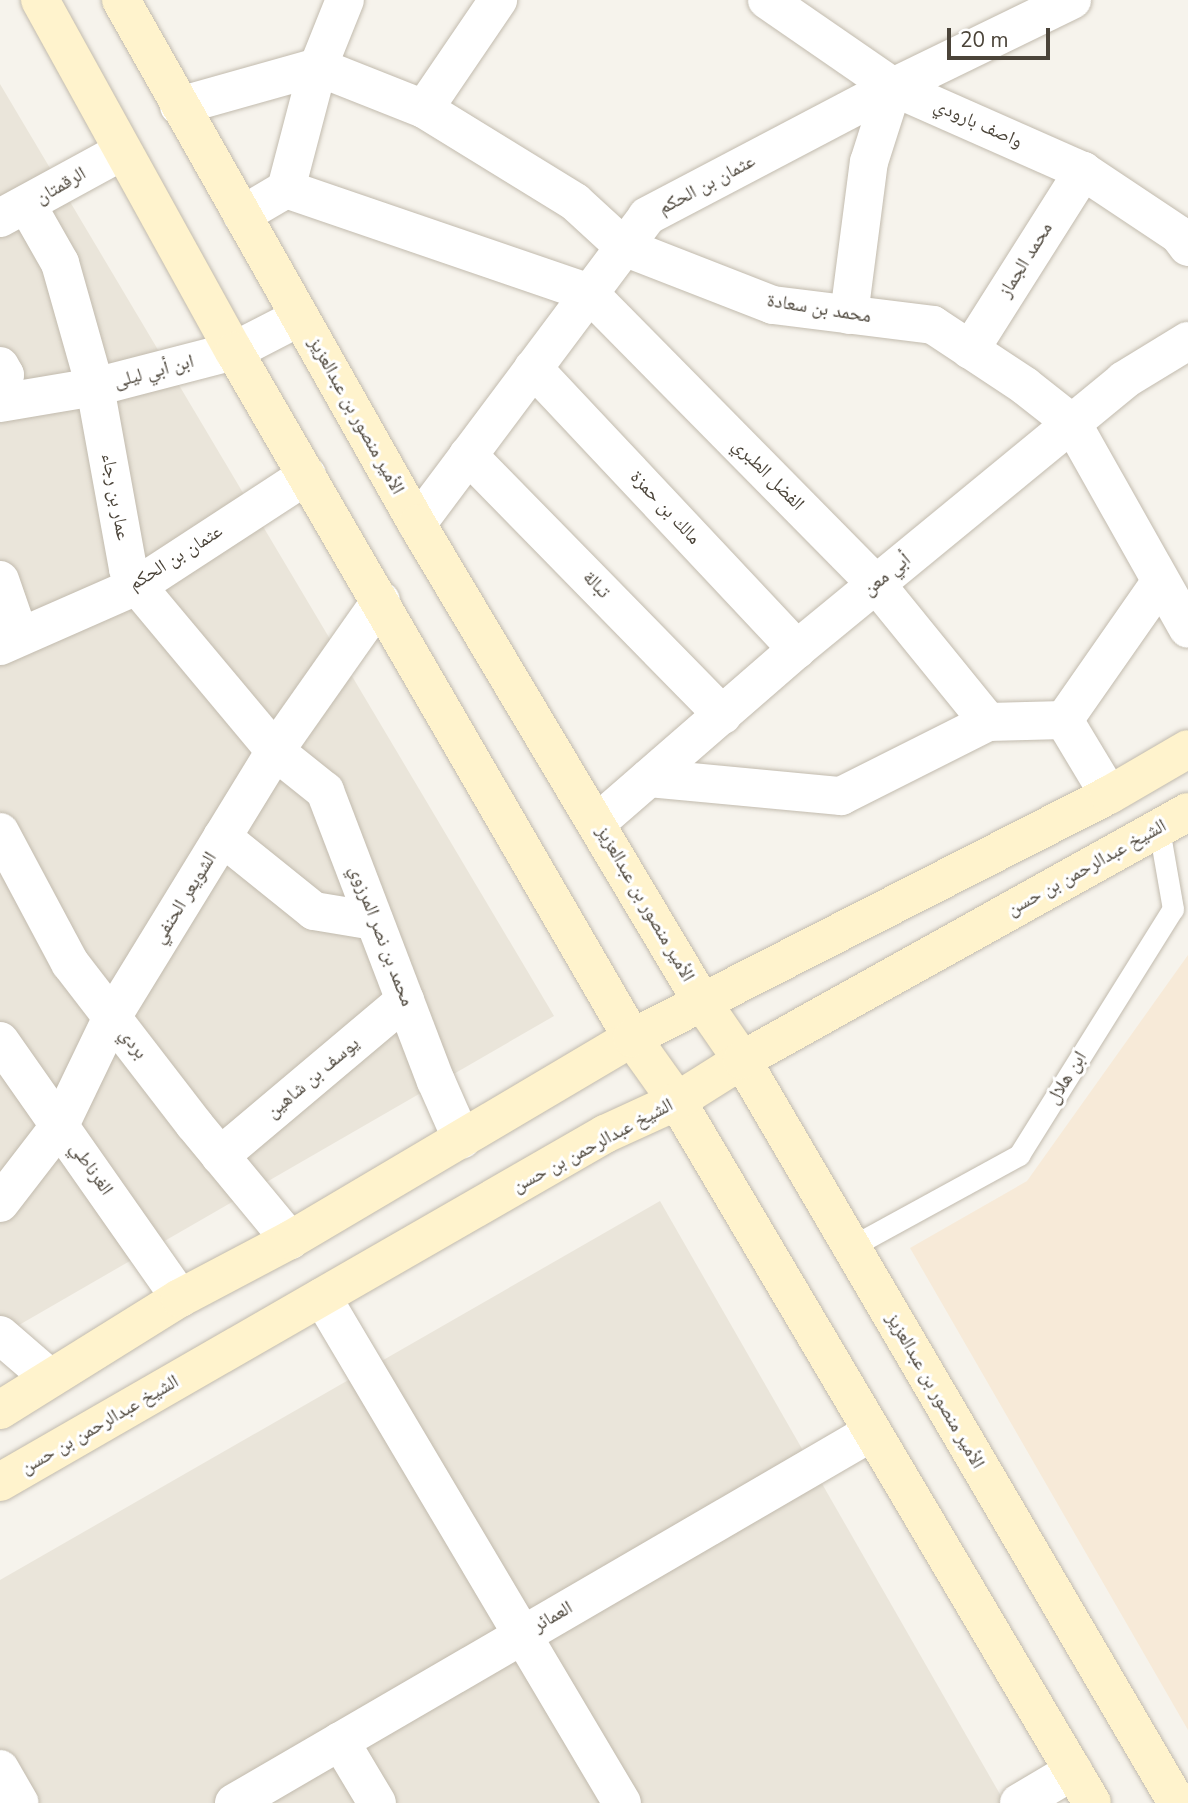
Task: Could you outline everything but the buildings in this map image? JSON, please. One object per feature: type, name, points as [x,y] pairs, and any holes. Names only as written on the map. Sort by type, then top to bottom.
[{"type":"street","points":[[40,0],[121,152],[234,351],[381,600],[632,1038],[677,1101],[1082,1787],[1019,1803]]},
{"type":"street","name":"الأمير منصور بن عبدالعزيز","points":[[121,0],[417,524],[702,1002],[742,1060],[1177,1803]]},
{"type":"street","points":[[242,215],[286,189],[318,67],[345,0]]},
{"type":"street","points":[[424,109],[498,0]]},
{"type":"street","name":"واصف بارودي","points":[[767,0],[893,87],[1083,171],[1179,235],[1188,247]]},
{"type":"street","name":"عثمان بن الحكم","points":[[417,524],[647,216],[1044,5]]},
{"type":"street","points":[[179,106],[318,67]]},
{"type":"street","name":"محمد بن سعادة","points":[[318,67],[424,109],[575,202],[624,247],[773,305],[933,325],[1025,386],[1072,423],[1188,629]]},
{"type":"street","points":[[849,315],[869,162],[893,87]]},
{"type":"street","name":"الرقمتان","points":[[14,212],[121,152]]},
{"type":"street","name":"محمد الجماز","points":[[970,350],[1083,171]]},
{"type":"street","name":"الفضل الطبري","points":[[286,189],[589,293],[876,584],[988,722]]},
{"type":"street","name":"عمار بن رجاء","points":[[14,212],[60,263],[95,387],[128,569],[137,586],[275,751]]},
{"type":"street","name":"ابن أبي ليلى","points":[[0,403],[95,387],[234,351],[300,317]]},
{"type":"street","name":"أبي معن","points":[[597,822],[797,649],[1124,380],[1188,341]]},
{"type":"street","points":[[0,366],[5,375],[0,379]]},
{"type":"street","name":"مالك بن حمزة","points":[[533,368],[797,649]]},
{"type":"street","name":"تبالة","points":[[468,455],[723,715]]},
{"type":"street","name":"عثمان بن الحكم","points":[[9,640],[137,586],[307,475]]},
{"type":"street","points":[[0,580],[9,640]]},
{"type":"street","points":[[1064,720],[1161,581]]},
{"type":"street","name":"الشويعر الحنفي","points":[[0,1203],[60,1125],[112,1017],[222,837],[275,751],[381,600]]},
{"type":"street","points":[[649,778],[841,796],[988,722],[1064,720]]},
{"type":"street","points":[[1064,720],[1108,795]]},
{"type":"street","points":[[0,1410],[180,1298],[290,1240],[632,1038],[1108,795],[1188,750]]},
{"type":"street","name":"محمد بن نصر المرزوي","points":[[275,751],[325,791],[462,1140]]},
{"type":"street","name":"الشيخ عبدالرحمن بن حسن","points":[[0,1482],[606,1134],[677,1101],[742,1060],[1174,820]]},
{"type":"street","name":"بردي","points":[[0,832],[70,963],[220,1156],[290,1240]]},
{"type":"street","points":[[222,837],[314,911],[374,921]]},
{"type":"street","name":"يوسف بن شاهين","points":[[220,1156],[405,1000]]},
{"type":"street","name":"الغرناطي","points":[[0,1041],[180,1298]]},
{"type":"street","points":[[322,1297],[622,1803]]},
{"type":"street","points":[[0,1335],[50,1378]]},
{"type":"street","name":"العمائر","points":[[240,1801],[872,1432]]},
{"type":"street","points":[[340,1741],[377,1803]]},
{"type":"street","points":[[0,1769],[20,1803]]},
{"type":"lane","name":"ابن هلال","points":[[851,1247],[1019,1155],[1173,909],[1174,820]]},
{"type":"shaded area","points":[[0,84],[554,1016],[0,1336]]},
{"type":"shaded area","points":[[1188,955],[1188,1730],[910,1248],[1027,1181]]},
{"type":"shaded area","points":[[660,1201],[1005,1803],[0,1803],[0,1580]]}]
